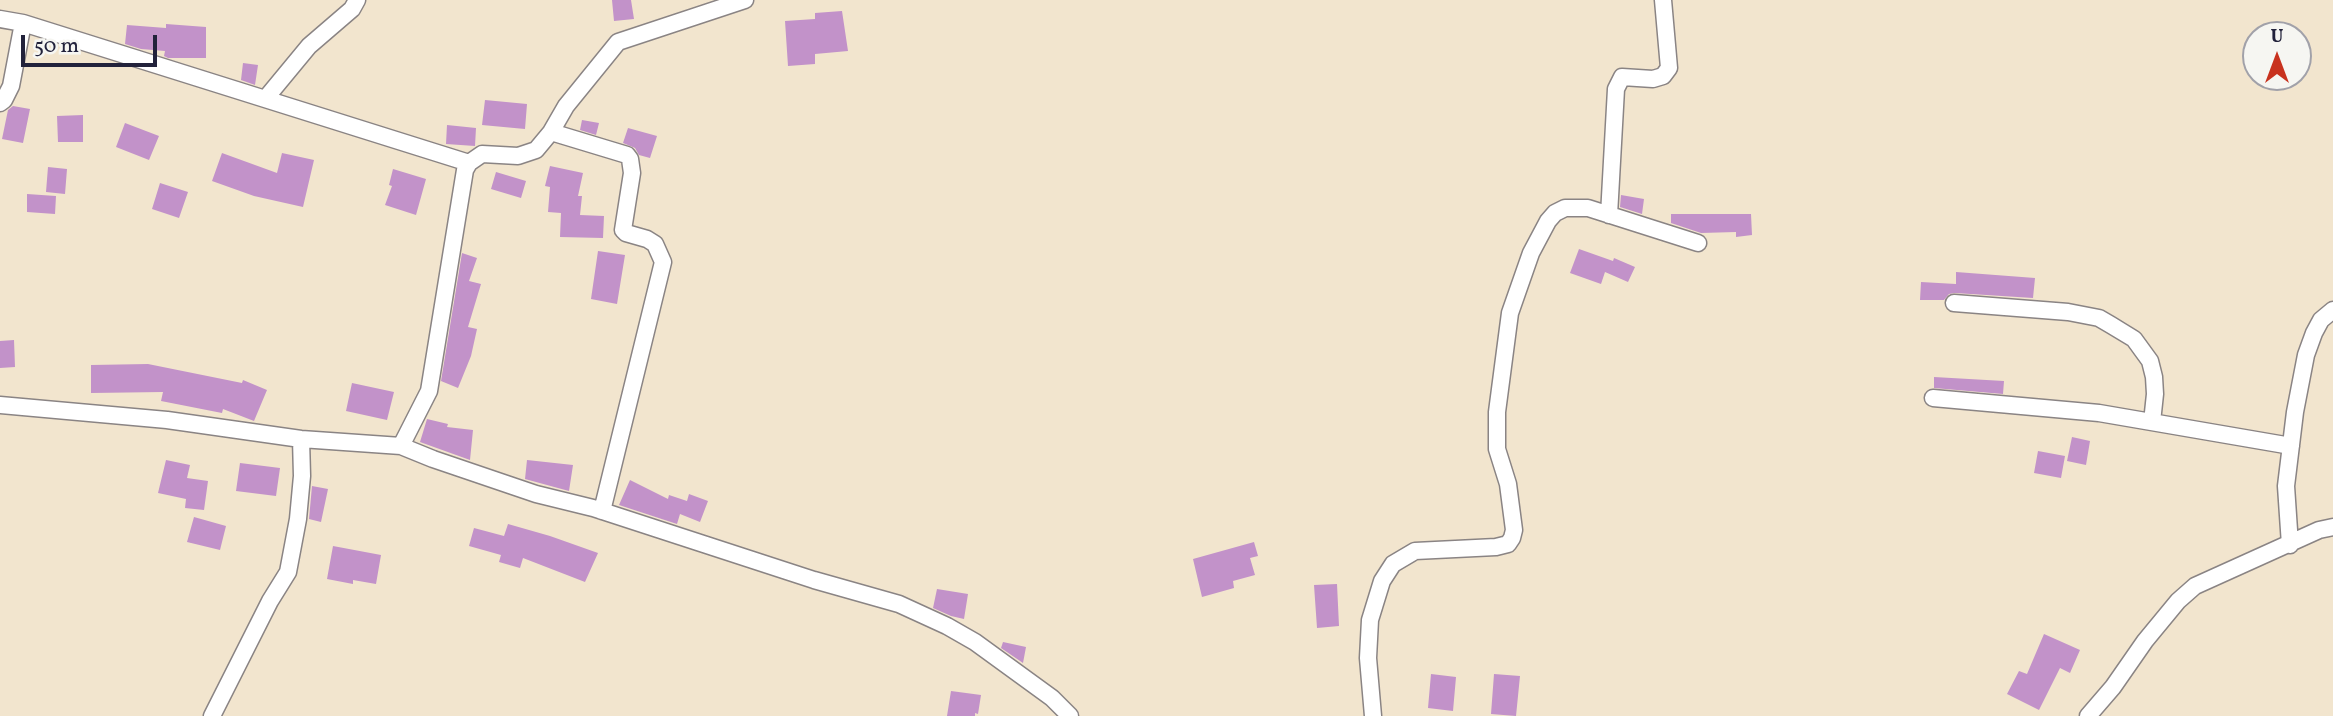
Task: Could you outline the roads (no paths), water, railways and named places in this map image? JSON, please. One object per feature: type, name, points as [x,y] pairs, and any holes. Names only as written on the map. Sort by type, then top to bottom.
[{"type":"street","points":[[266,98],[309,46],[345,16],[357,0]]},
{"type":"street","points":[[401,446],[429,391],[465,170],[469,163],[482,155],[518,156],[536,150],[551,132],[566,106],[618,42],[744,0]]},
{"type":"street","points":[[1609,215],[1616,89],[1622,77],[1653,79],[1663,76],[1669,68],[1663,0]]},
{"type":"street","points":[[0,19],[23,23],[469,163]]},
{"type":"street","points":[[0,103],[11,86],[23,23]]},
{"type":"street","points":[[551,132],[628,155],[632,173],[623,230],[655,244],[663,262],[601,511]]},
{"type":"street","points":[[1373,716],[1368,658],[1370,620],[1382,581],[1393,564],[1415,551],[1496,547],[1508,544],[1512,538],[1514,530],[1508,484],[1497,449],[1497,412],[1510,313],[1531,253],[1555,213],[1565,208],[1581,207],[1698,243]]},
{"type":"street","points":[[1954,303],[2068,312],[2099,318],[2111,325],[2134,339],[2150,361],[2155,394],[2152,422]]},
{"type":"street","points":[[2290,545],[2286,486],[2295,412],[2306,355],[2321,320],[2333,310]]},
{"type":"street","points":[[1933,398],[2099,413],[2291,446]]},
{"type":"street","points":[[0,405],[167,420],[301,439],[401,446],[433,460],[536,494],[601,511],[814,580],[898,604],[975,642],[1052,698],[1070,716]]},
{"type":"street","points":[[212,716],[270,601],[288,572],[299,508],[301,439]]},
{"type":"street","points":[[2088,716],[2113,687],[2145,641],[2178,601],[2195,586],[2319,530],[2333,527]]},
{"type":"street","points":[[1051,716],[1052,698]]}]
